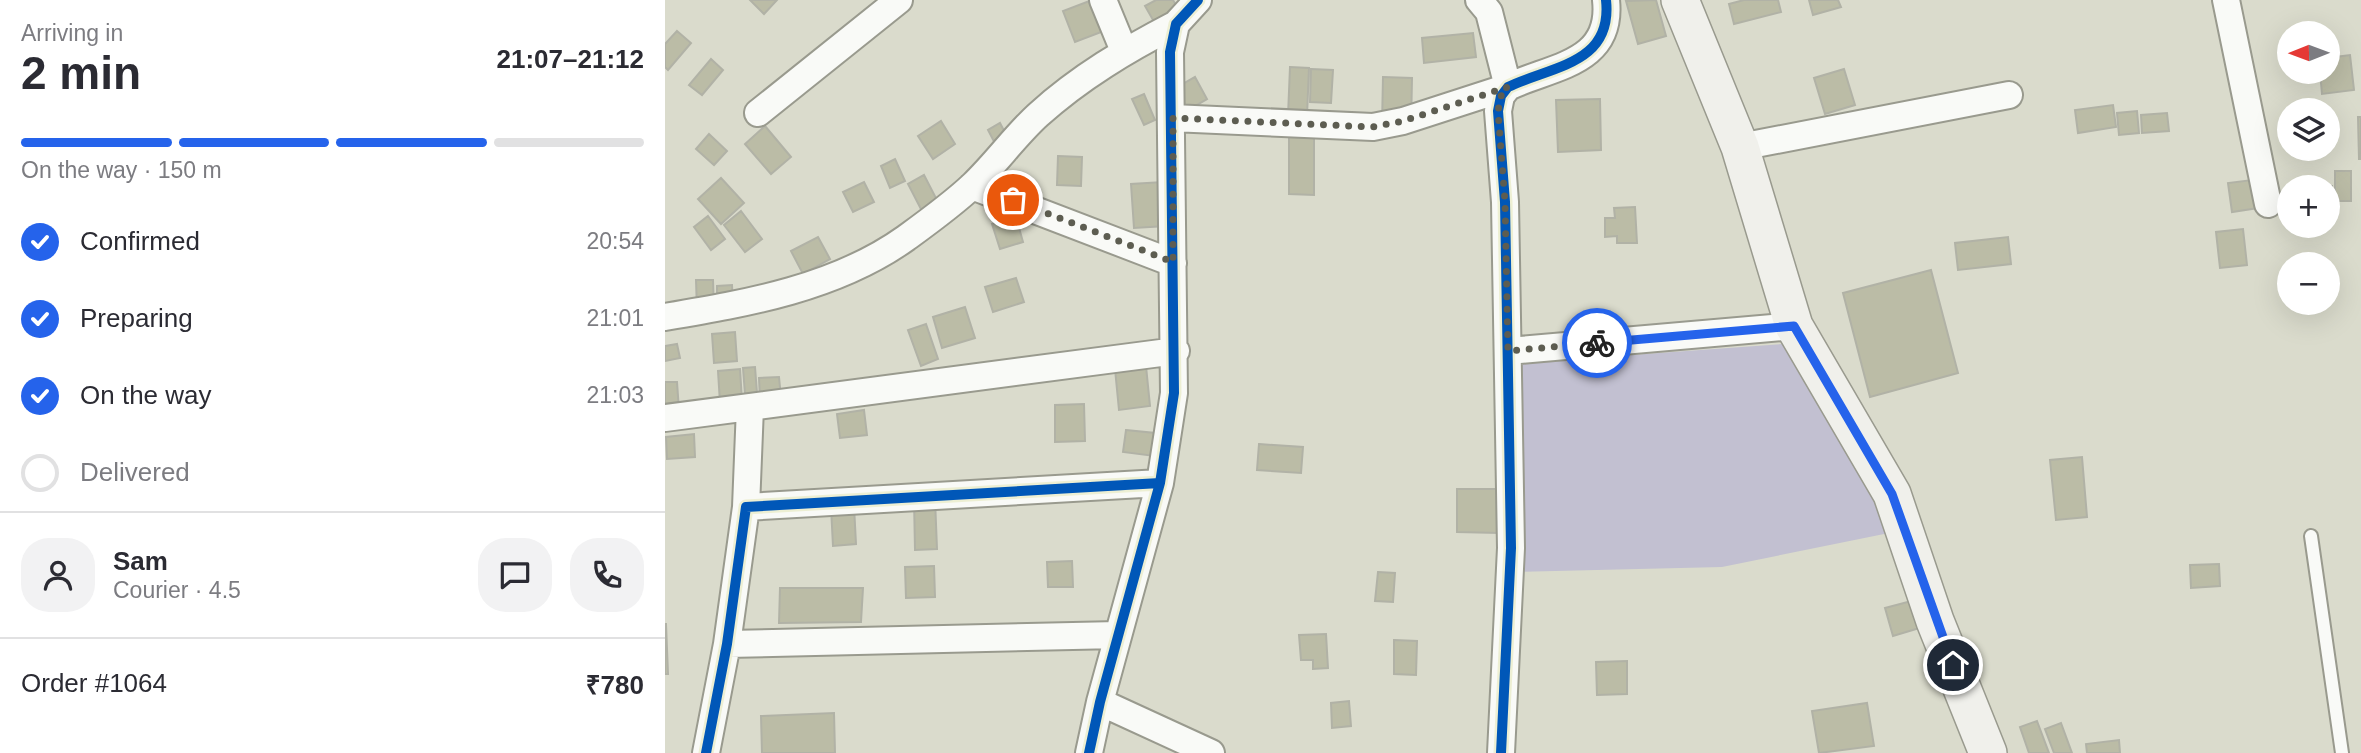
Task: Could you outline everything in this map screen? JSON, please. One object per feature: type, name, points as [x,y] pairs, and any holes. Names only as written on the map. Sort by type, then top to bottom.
[{"type":"main road","points":[[1681,0],[1740,147],[1794,326],[1892,494],[1935,621],[1988,753]]},
{"type":"street","points":[[758,113],[899,0]]},
{"type":"street","points":[[1103,0],[1123,51]]},
{"type":"street","points":[[665,317],[775,297],[839,273],[904,239],[972,186],[1037,116],[1089,74],[1123,51],[1176,24],[1198,0]]},
{"type":"street","points":[[1479,0],[1489,12],[1508,87]]},
{"type":"street","points":[[1173,118],[1373,127],[1403,121],[1508,87],[1579,59],[1595,46],[1605,32],[1606,0]]},
{"type":"street","points":[[2226,0],[2268,204]]},
{"type":"street","points":[[1089,753],[1100,702],[1160,483],[1174,393],[1176,351],[1170,52],[1176,24]]},
{"type":"street","points":[[1501,753],[1511,548],[1505,202],[1498,111],[1501,96],[1508,87]]},
{"type":"street","points":[[1740,147],[2009,95]]},
{"type":"street","points":[[972,186],[1173,262]]},
{"type":"street","points":[[1508,351],[1794,326]]},
{"type":"street","points":[[665,418],[1176,351]]},
{"type":"street","points":[[706,753],[727,644],[746,507],[750,407]]},
{"type":"street","points":[[746,507],[1160,483]]},
{"type":"street","points":[[727,644],[1118,635]]},
{"type":"street","points":[[1100,702],[1211,753]]},
{"type":"lane","points":[[2311,536],[2342,753]]},
{"type":"shaded area","points":[[1782,344],[1894,532],[1722,567],[1518,572],[1521,363]]},
{"type":"building","points":[[750,0],[777,0],[764,14]]},
{"type":"building","points":[[1092,0],[1104,31],[1075,42],[1063,11]]},
{"type":"building","points":[[1156,0],[1173,0],[1181,14],[1157,27],[1145,6]]},
{"type":"building","points":[[1656,0],[1666,36],[1638,44],[1626,1]]},
{"type":"building","points":[[1744,0],[1778,0],[1781,12],[1734,24],[1729,4]]},
{"type":"building","points":[[1809,0],[1838,0],[1841,7],[1813,15]]},
{"type":"building","points":[[677,31],[691,43],[668,70],[665,67],[665,44]]},
{"type":"building","points":[[1473,33],[1476,57],[1424,63],[1422,38]]},
{"type":"building","points":[[2350,55],[2354,90],[2322,94],[2321,84],[2340,84],[2340,56]]},
{"type":"building","points":[[711,59],[723,70],[702,95],[689,85]]},
{"type":"building","points":[[1290,67],[1309,68],[1307,116],[1288,116]]},
{"type":"building","points":[[1311,69],[1333,70],[1331,103],[1310,102]]},
{"type":"building","points":[[1844,69],[1855,105],[1825,114],[1814,78]]},
{"type":"building","points":[[1195,77],[1207,99],[1188,110],[1176,88]]},
{"type":"building","points":[[1383,77],[1412,78],[1411,127],[1382,125]]},
{"type":"building","points":[[1144,94],[1155,120],[1144,125],[1132,99]]},
{"type":"building","points":[[1600,99],[1601,150],[1558,152],[1556,100]]},
{"type":"building","points":[[2113,105],[2116,127],[2078,133],[2075,110]]},
{"type":"building","points":[[2137,111],[2139,133],[2119,135],[2117,113]]},
{"type":"building","points":[[2167,113],[2169,131],[2142,133],[2141,115]]},
{"type":"building","points":[[2358,117],[2361,117],[2361,159],[2359,159]]},
{"type":"building","points":[[941,121],[955,144],[933,159],[918,136]]},
{"type":"building","points":[[1000,123],[1012,146],[1000,153],[988,130]]},
{"type":"building","points":[[765,126],[791,157],[771,174],[745,144]]},
{"type":"building","points":[[1289,132],[1314,132],[1314,195],[1289,194]]},
{"type":"building","points":[[709,134],[727,151],[714,165],[696,149]]},
{"type":"building","points":[[1058,156],[1082,157],[1081,186],[1057,185]]},
{"type":"building","points":[[895,159],[905,181],[890,188],[881,166]]},
{"type":"building","points":[[2335,171],[2351,171],[2351,201],[2340,201],[2340,175],[2335,175]]},
{"type":"building","points":[[924,175],[938,202],[922,211],[908,184]]},
{"type":"building","points":[[721,178],[744,203],[721,224],[698,199]]},
{"type":"building","points":[[2268,178],[2272,206],[2232,212],[2228,183]]},
{"type":"building","points":[[864,182],[874,202],[853,212],[843,192]]},
{"type":"building","points":[[1163,182],[1166,226],[1134,228],[1131,184]]},
{"type":"building","points":[[1635,207],[1637,243],[1617,243],[1617,236],[1605,237],[1605,218],[1615,218],[1614,208]]},
{"type":"building","points":[[741,211],[762,239],[745,252],[724,225]]},
{"type":"building","points":[[708,216],[725,239],[711,250],[694,227]]},
{"type":"building","points":[[1016,217],[1023,242],[1000,249],[992,224]]},
{"type":"building","points":[[2243,229],[2247,265],[2220,268],[2216,232]]},
{"type":"building","points":[[818,237],[830,259],[803,274],[791,251]]},
{"type":"building","points":[[2008,237],[2011,264],[1958,270],[1955,243]]},
{"type":"building","points":[[1931,270],[1958,373],[1870,397],[1843,293]]},
{"type":"building","points":[[1016,278],[1024,302],[993,312],[985,287]]},
{"type":"building","points":[[696,280],[713,280],[714,310],[697,310]]},
{"type":"building","points":[[732,285],[733,308],[717,309],[717,286]]},
{"type":"building","points":[[965,307],[975,338],[942,348],[933,317]]},
{"type":"building","points":[[926,324],[938,359],[921,366],[908,330]]},
{"type":"building","points":[[735,332],[737,361],[714,363],[712,334]]},
{"type":"building","points":[[677,344],[680,358],[665,361],[665,346]]},
{"type":"building","points":[[1146,366],[1150,406],[1119,410],[1115,369]]},
{"type":"building","points":[[755,367],[757,393],[745,394],[743,368]]},
{"type":"building","points":[[740,369],[742,401],[720,403],[718,371]]},
{"type":"building","points":[[779,377],[781,398],[760,399],[759,378]]},
{"type":"building","points":[[665,382],[677,382],[679,410],[665,411]]},
{"type":"building","points":[[1084,404],[1085,441],[1055,442],[1055,405]]},
{"type":"building","points":[[864,410],[867,435],[840,438],[837,414]]},
{"type":"building","points":[[1126,430],[1165,434],[1162,457],[1123,452]]},
{"type":"building","points":[[694,434],[695,457],[667,459],[666,437]]},
{"type":"building","points":[[1259,444],[1303,447],[1301,473],[1257,470]]},
{"type":"building","points":[[2082,457],[2087,517],[2056,520],[2050,460]]},
{"type":"building","points":[[1457,489],[1500,489],[1499,533],[1457,532]]},
{"type":"building","points":[[914,499],[935,499],[937,549],[915,550]]},
{"type":"building","points":[[854,506],[856,544],[833,546],[831,507]]},
{"type":"building","points":[[1072,561],[1073,587],[1048,587],[1047,562]]},
{"type":"building","points":[[2219,564],[2220,586],[2191,588],[2190,565]]},
{"type":"building","points":[[934,566],[935,597],[906,598],[905,567]]},
{"type":"building","points":[[1378,572],[1395,573],[1393,602],[1375,601]]},
{"type":"building","points":[[780,588],[863,588],[861,622],[779,623]]},
{"type":"building","points":[[1919,599],[1926,626],[1893,636],[1885,608]]},
{"type":"building","points":[[666,624],[668,674],[665,674]]},
{"type":"building","points":[[1326,634],[1328,668],[1313,669],[1313,660],[1301,660],[1299,635]]},
{"type":"building","points":[[1394,640],[1417,641],[1416,675],[1394,674]]},
{"type":"building","points":[[1627,661],[1627,694],[1597,695],[1596,662]]},
{"type":"building","points":[[1349,701],[1351,726],[1332,728],[1331,703]]},
{"type":"building","points":[[1867,703],[1874,746],[1819,753],[1812,711]]},
{"type":"building","points":[[834,713],[835,753],[762,753],[761,716]]},
{"type":"building","points":[[2037,721],[2049,753],[2029,753],[2020,727]]},
{"type":"building","points":[[2061,723],[2072,753],[2054,753],[2045,729]]},
{"type":"building","points":[[2119,740],[2120,753],[2087,753],[2086,744]]},
{"type":"cycle path","points":[[1089,753],[1100,702],[1160,483],[1174,393],[1170,52],[1176,24],[1198,0]]},
{"type":"cycle path","points":[[1501,753],[1511,548],[1505,202],[1498,111],[1501,96],[1508,87],[1576,60],[1590,50],[1600,38],[1606,21],[1606,0]]},
{"type":"cycle path","points":[[706,753],[727,644],[746,507],[1160,483]]},
{"type":"way so far","points":[[1013,200],[1173,262],[1173,118],[1373,127],[1403,121],[1508,87],[1501,96],[1498,111],[1505,202],[1508,351],[1597,343]]},
{"type":"route","points":[[1597,343],[1794,326],[1892,494],[1935,621],[1953,665]]}]
